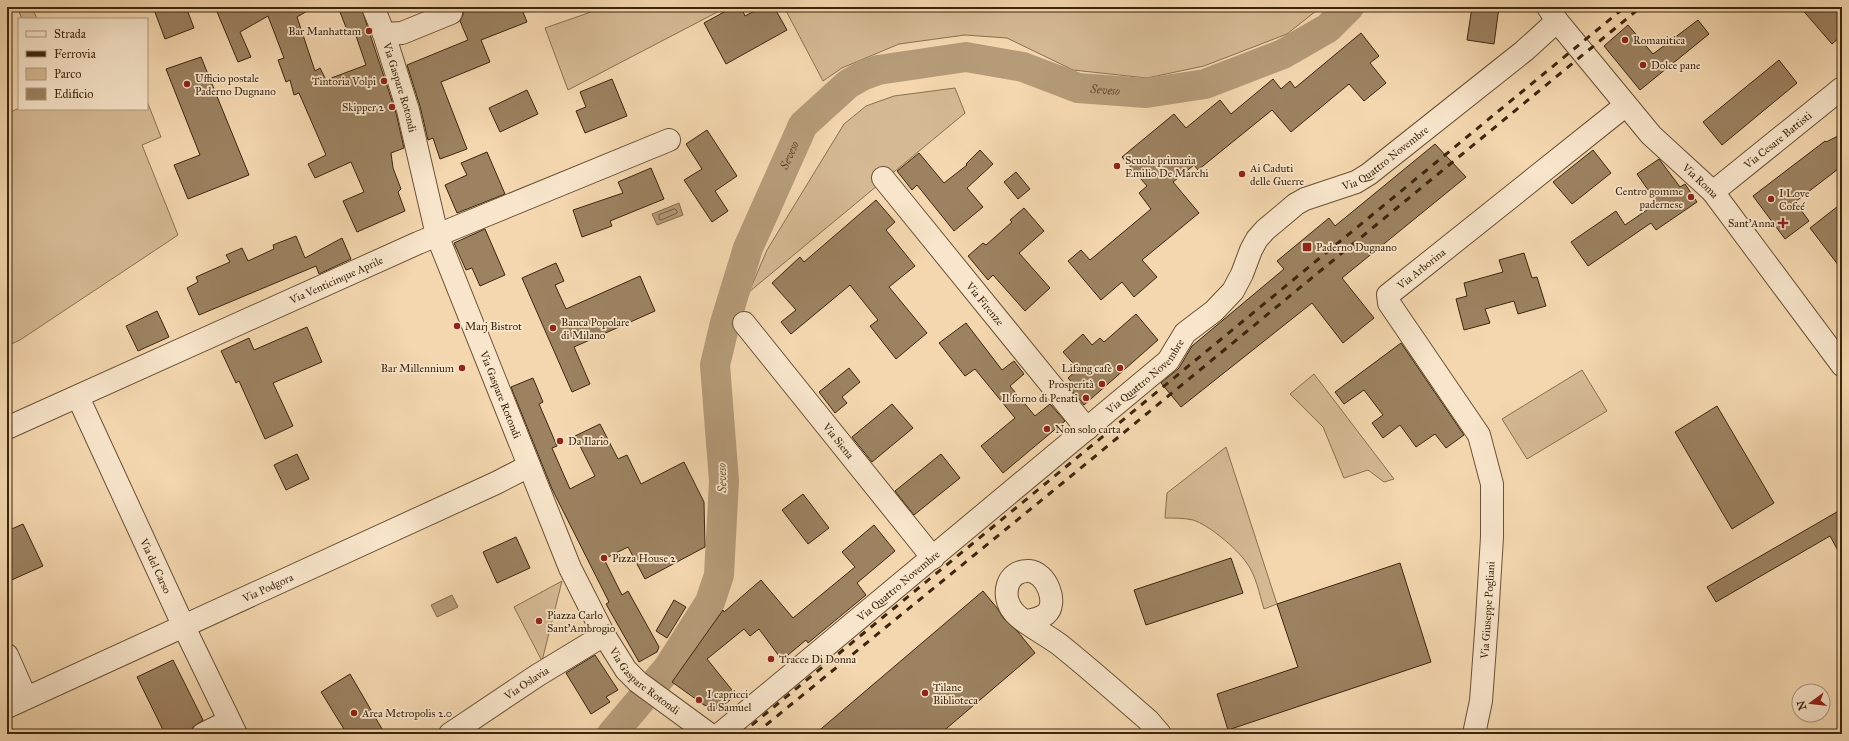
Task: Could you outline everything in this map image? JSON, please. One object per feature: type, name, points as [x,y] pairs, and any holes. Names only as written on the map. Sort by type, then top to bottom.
[{"type":"street","name":"Via Gaspare Rotondi","points":[[373,7],[384,34],[408,110],[437,235],[570,568],[604,634],[626,670],[638,682],[709,734]]},
{"type":"street","points":[[384,34],[402,33],[451,13]]},
{"type":"street","name":"Via Roma","points":[[1552,14],[1651,135],[1713,192],[1842,365]]},
{"type":"street","name":"Via Quattro Novembre","points":[[720,734],[1168,361],[1185,333],[1223,303],[1233,291],[1242,274],[1251,250],[1257,239],[1265,230],[1296,204],[1305,199],[1356,182],[1369,174],[1524,52],[1552,14]]},
{"type":"street","name":"Via Cesare Battisti","points":[[1713,192],[1842,88]]},
{"type":"street","name":"Via Arborina","points":[[1492,484],[1478,435],[1389,303],[1388,295],[1626,106]]},
{"type":"street","name":"Via Venticinque Aprile","points":[[7,428],[437,235],[669,140]]},
{"type":"street","name":"Via Firenze","points":[[883,178],[1087,429]]},
{"type":"street","name":"Via Siena","points":[[744,323],[933,558]]},
{"type":"street","name":"Via del Carso","points":[[78,397],[184,628],[232,727]]},
{"type":"street","name":"Via Podgora","points":[[17,702],[184,628],[496,484],[529,466]]},
{"type":"street","name":"Via Giuseppe Pogliani","points":[[1474,734],[1481,701],[1487,626],[1492,537],[1492,484]]},
{"type":"street","points":[[1059,645],[1050,623],[1048,613],[1050,599],[1047,584],[1042,577],[1035,573],[1028,571],[1020,573],[1009,581],[1006,588],[1006,596],[1012,611],[1059,645],[1148,720],[1160,734]]},
{"type":"street","points":[[1026,621],[1036,619],[1048,613]]},
{"type":"street","name":"Via Oslavia","points":[[450,734],[538,675],[604,634]]},
{"type":"street","points":[[7,655],[17,702]]},
{"type":"street","points":[[203,734],[232,727]]},
{"type":"green space","points":[[17,7],[32,7],[37,18],[22,18]]},
{"type":"green space","points":[[590,7],[727,7],[568,90],[545,28],[591,12]]},
{"type":"green space","points":[[784,7],[1321,7],[1287,34],[1204,66],[1147,78],[1073,70],[1007,38],[965,35],[899,44],[842,68],[823,81]]},
{"type":"green space","points":[[955,88],[965,113],[749,292],[767,250],[844,124],[866,106],[894,96]]},
{"type":"green space","points":[[148,104],[161,137],[142,145],[178,235],[20,340],[7,346],[7,114],[18,108],[18,110],[148,110]]},
{"type":"green space","points":[[1582,370],[1607,411],[1527,459],[1502,419]]},
{"type":"green space","points":[[1314,374],[1394,479],[1384,482],[1368,470],[1344,478],[1323,427],[1290,394]]},
{"type":"green space","points":[[1226,447],[1277,604],[1264,609],[1257,584],[1249,567],[1242,556],[1229,544],[1207,527],[1193,520],[1183,518],[1165,518],[1167,493]]},
{"type":"green space","points":[[562,581],[542,661],[514,607]]},
{"type":"water","points":[[679,203],[683,215],[657,225],[652,214]]},
{"type":"water","points":[[452,595],[458,607],[437,617],[431,605]]},
{"type":"building","points":[[153,7],[186,7],[194,28],[165,39]]},
{"type":"building","points":[[215,7],[314,7],[297,17],[315,71],[320,68],[326,80],[366,65],[355,33],[349,35],[338,7],[361,7],[396,113],[404,148],[391,153],[393,168],[401,189],[398,192],[405,211],[357,232],[343,201],[364,192],[351,162],[315,178],[308,164],[326,155],[299,93],[294,95],[290,80],[286,82],[278,60],[284,58],[268,16],[240,32],[251,57],[238,62]]},
{"type":"building","points":[[470,7],[521,7],[527,22],[481,40],[490,62],[441,82],[467,149],[440,159],[433,138],[428,140],[420,106],[407,65],[468,40],[460,21],[463,15],[463,10]]},
{"type":"building","points":[[733,7],[741,7],[745,16],[762,7],[774,7],[787,30],[726,64],[704,23]]},
{"type":"building","points":[[1472,7],[1499,7],[1494,44],[1467,40]]},
{"type":"building","points":[[1800,7],[1842,7],[1842,35],[1832,44]]},
{"type":"building","points":[[1698,20],[1709,34],[1640,90],[1604,46],[1628,25],[1653,54]]},
{"type":"building","points":[[1361,33],[1379,56],[1370,63],[1386,83],[1364,101],[1349,84],[1291,132],[1272,110],[1198,170],[1194,165],[1173,182],[1199,213],[1142,260],[1157,277],[1134,297],[1122,282],[1101,300],[1068,261],[1081,250],[1090,260],[1151,209],[1139,193],[1147,186],[1122,157],[1174,114],[1186,128],[1220,100],[1231,114],[1273,79],[1281,89],[1290,81],[1295,88]]},
{"type":"building","points":[[201,57],[249,175],[188,199],[174,165],[200,155],[166,69]]},
{"type":"building","points":[[1779,60],[1797,83],[1722,145],[1703,122]]},
{"type":"building","points":[[612,79],[627,116],[585,133],[576,111],[586,107],[580,92]]},
{"type":"building","points":[[527,90],[538,114],[500,132],[489,108]]},
{"type":"building","points":[[707,130],[737,176],[715,191],[728,211],[712,222],[684,180],[702,169],[686,144]]},
{"type":"building","points":[[1842,134],[1842,166],[1795,202],[1809,221],[1785,239],[1753,196],[1825,141],[1826,142]]},
{"type":"building","points":[[1435,144],[1466,177],[1342,278],[1374,318],[1343,343],[1312,303],[1181,407],[1161,383],[1179,368],[1192,346],[1284,269],[1277,261],[1329,218],[1335,226]]},
{"type":"building","points":[[980,150],[993,164],[967,188],[983,207],[954,231],[917,185],[912,190],[897,171],[919,153],[944,183],[967,165],[966,164]]},
{"type":"building","points":[[1593,150],[1611,173],[1572,204],[1553,182]]},
{"type":"building","points":[[487,152],[505,194],[457,213],[445,185],[467,175],[461,163]]},
{"type":"building","points":[[1659,159],[1680,187],[1685,184],[1697,202],[1656,230],[1651,223],[1588,266],[1571,242],[1616,211],[1625,225],[1657,203],[1637,174]]},
{"type":"building","points":[[651,168],[664,199],[610,221],[612,226],[582,237],[573,210],[623,193],[618,182]]},
{"type":"building","points":[[1016,172],[1030,189],[1018,199],[1004,182]]},
{"type":"building","points":[[876,200],[895,222],[886,230],[915,266],[889,287],[927,333],[896,359],[870,326],[878,320],[850,285],[791,334],[781,322],[796,310],[772,283],[800,257],[804,262]]},
{"type":"building","points":[[1842,203],[1842,270],[1810,228]]},
{"type":"building","points":[[1024,208],[1044,231],[1019,253],[1050,288],[1025,311],[993,275],[988,280],[968,256],[983,243],[986,245],[1012,222],[1010,220]]},
{"type":"building","points":[[485,229],[505,275],[480,286],[472,268],[466,270],[454,243]]},
{"type":"building","points":[[296,236],[305,258],[342,238],[351,259],[319,274],[316,266],[199,315],[187,288],[198,282],[196,277],[230,262],[226,255],[242,248],[248,261],[274,249],[273,245]]},
{"type":"building","points":[[1524,253],[1532,278],[1537,277],[1546,306],[1518,314],[1514,301],[1485,309],[1490,323],[1464,330],[1456,299],[1467,296],[1464,283],[1503,272],[1499,260]]},
{"type":"building","points":[[556,263],[564,281],[555,285],[566,309],[640,276],[655,311],[574,347],[590,384],[572,392],[522,278]]},
{"type":"building","points":[[157,311],[169,337],[138,351],[126,326]]},
{"type":"building","points":[[1136,314],[1158,340],[1084,405],[1070,388],[1074,385],[1068,378],[1078,369],[1063,352],[1083,334],[1092,345],[1100,338],[1104,342]]},
{"type":"building","points":[[966,323],[1002,370],[1014,361],[1024,374],[1010,386],[1035,416],[1050,404],[1065,421],[1003,473],[981,446],[1015,418],[975,369],[965,376],[939,343]]},
{"type":"building","points":[[307,327],[322,362],[273,383],[293,426],[265,439],[239,381],[236,383],[221,351],[249,338],[254,350]]},
{"type":"building","points":[[1401,343],[1464,435],[1446,448],[1435,434],[1416,447],[1400,425],[1383,438],[1372,423],[1383,415],[1364,390],[1344,404],[1335,392]]},
{"type":"building","points":[[849,368],[860,382],[842,397],[847,403],[835,413],[819,392]]},
{"type":"building","points":[[533,378],[543,402],[539,404],[557,446],[552,448],[570,489],[595,476],[575,436],[600,424],[618,459],[627,455],[641,484],[684,462],[704,502],[705,547],[645,579],[628,547],[604,559],[622,595],[628,591],[659,647],[657,652],[639,662],[606,604],[609,602],[552,489],[511,387]]},
{"type":"building","points":[[892,404],[913,428],[872,462],[852,437]]},
{"type":"building","points":[[1717,406],[1774,503],[1732,529],[1675,432]]},
{"type":"building","points":[[297,454],[309,479],[286,490],[274,465]]},
{"type":"building","points":[[941,454],[960,478],[914,515],[895,491]]},
{"type":"building","points":[[803,494],[829,528],[808,544],[782,510]]},
{"type":"building","points":[[1842,509],[1842,558],[1830,536],[1716,602],[1707,587]]},
{"type":"building","points":[[23,524],[43,566],[7,582],[7,531]]},
{"type":"building","points":[[874,525],[895,551],[857,583],[866,595],[808,643],[806,640],[782,660],[759,629],[750,636],[744,629],[707,659],[736,695],[719,709],[704,705],[672,682],[723,610],[724,612],[761,580],[793,618],[855,567],[842,552]]},
{"type":"building","points":[[516,537],[530,568],[497,583],[483,552]]},
{"type":"building","points":[[1231,558],[1243,593],[1146,625],[1134,590]]},
{"type":"building","points":[[1400,563],[1431,662],[1228,730],[1217,694],[1298,667],[1277,604]]},
{"type":"building","name":"Tilane Biblioteca","points":[[983,591],[1004,619],[1018,632],[1035,653],[940,734],[815,734]]},
{"type":"building","points":[[674,600],[686,607],[667,638],[656,631]]},
{"type":"building","points":[[595,655],[618,690],[606,697],[610,702],[591,714],[566,673]]},
{"type":"building","points":[[173,660],[203,720],[193,727],[191,734],[165,734],[137,677]]},
{"type":"building","name":"Area Metropolis 2.0","points":[[350,674],[385,734],[347,734],[321,692]]},
{"type":"waterway","name":"Seveso","points":[[612,734],[668,668],[710,602],[719,575],[724,481],[715,365],[725,323],[748,248],[803,125],[848,84],[864,75],[878,70],[966,57],[1023,67],[1078,88],[1146,93],[1205,84],[1283,54],[1328,28],[1349,7]]},
{"type":"railway","points":[[741,734],[1625,7]]},
{"type":"railway","points":[[755,734],[1641,7]]},
{"type":"place","name":"Bar Manhattam","points":[[369,31]]},
{"type":"place","name":"Romanitica","points":[[1625,40]]},
{"type":"place","name":"Dolce pane","points":[[1643,65]]},
{"type":"place","name":"Tintoria Volpi","points":[[384,81]]},
{"type":"place","name":"Ufficio postale Paderno Dugnano","points":[[187,84]]},
{"type":"place","name":"Skipper 2","points":[[392,107]]},
{"type":"place","name":"Scuola primaria Emilio De Marchi","points":[[1117,166]]},
{"type":"place","name":"Ai Caduti delle Guerre","points":[[1242,174]]},
{"type":"place","name":"Centro gomme padernese","points":[[1691,197]]},
{"type":"place","name":"I Love Cofeé","points":[[1771,199]]},
{"type":"place","name":"Sant'Anna","points":[[1783,223]]},
{"type":"place","name":"Paderno Dugnano","points":[[1307,247]]},
{"type":"place","name":"Marj Bistrot","points":[[457,326]]},
{"type":"place","name":"Banca Popolare di Milano","points":[[553,328]]},
{"type":"place","name":"Bar Millennium","points":[[462,368]]},
{"type":"place","name":"Lifang cafè","points":[[1120,368]]},
{"type":"place","name":"Prosperità","points":[[1102,384]]},
{"type":"place","name":"Il forno di Penati","points":[[1086,398]]},
{"type":"place","name":"Non solo carta","points":[[1047,429]]},
{"type":"place","name":"Da Ilario","points":[[560,441]]},
{"type":"place","name":"Pizza House 2","points":[[604,558]]},
{"type":"place","name":"Piazza Carlo Sant'Ambrogio","points":[[539,621]]},
{"type":"place","name":"Tracce Di Donna","points":[[771,659]]},
{"type":"place","name":"Tilane Biblioteca","points":[[925,693]]},
{"type":"place","name":"I capricci di Samuel","points":[[699,700]]},
{"type":"place","name":"Area Metropolis 2.0","points":[[354,713]]}]
